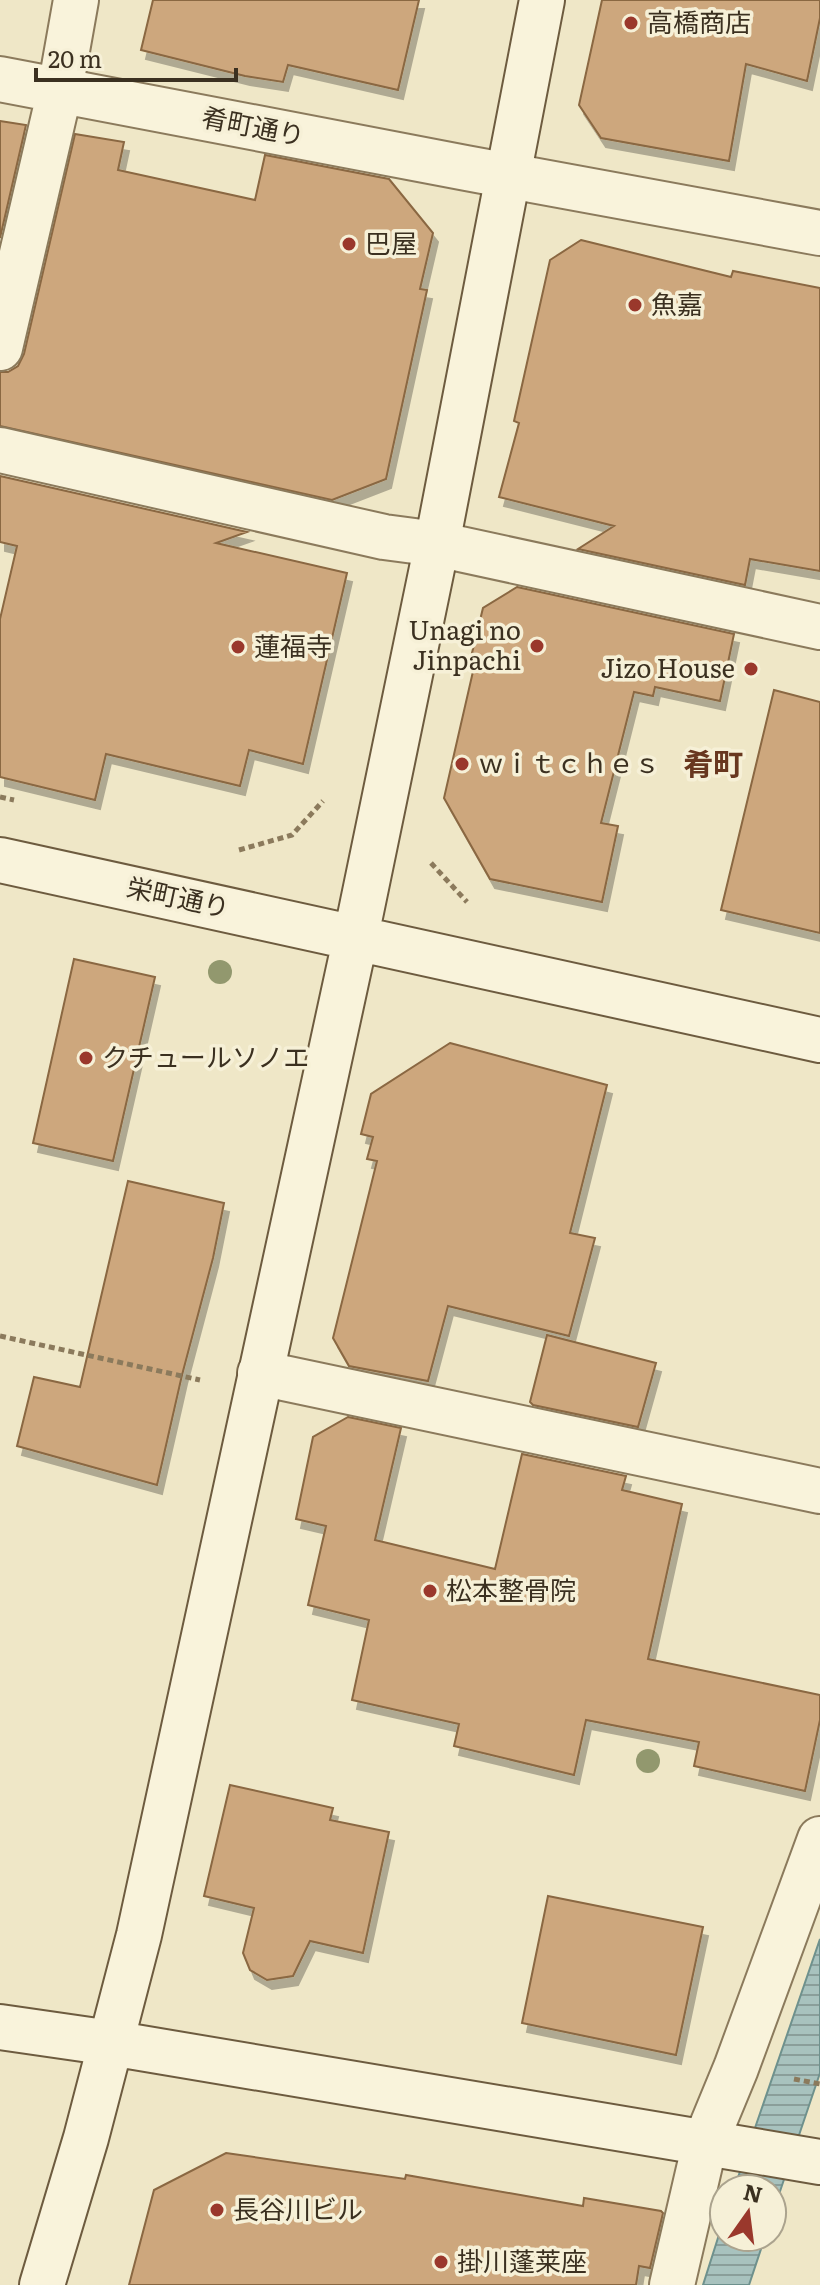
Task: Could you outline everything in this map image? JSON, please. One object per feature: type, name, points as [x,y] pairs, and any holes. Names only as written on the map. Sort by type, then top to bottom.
[{"type":"street","points":[[0,348],[60,90],[76,0]]},
{"type":"street","points":[[42,2285],[139,1935],[356,936],[437,544],[542,0]]},
{"type":"street","name":"肴町通り","points":[[0,79],[820,233]]},
{"type":"street","points":[[0,450],[384,537],[437,544],[820,627]]},
{"type":"street","name":"栄町通り","points":[[0,860],[820,1040]]},
{"type":"street","points":[[260,1373],[820,1491]]},
{"type":"street","points":[[672,2285],[705,2143],[736,2068],[820,1839]]},
{"type":"street","points":[[0,2027],[820,2162]]},
{"type":"path","points":[[0,797],[15,800]]},
{"type":"path","points":[[225,847],[241,851],[292,835],[323,801]]},
{"type":"path","points":[[0,1336],[201,1380]]},
{"type":"water","points":[[820,1939],[820,2073],[786,2173],[740,2173]]},
{"type":"water","points":[[713,2253],[760,2253],[749,2285],[703,2285]]},
{"type":"building","points":[[153,0],[419,0],[398,90],[288,65],[283,82],[245,76],[141,50]]},
{"type":"building","points":[[602,0],[820,0],[820,18],[807,81],[746,64],[729,161],[601,138],[579,105]]},
{"type":"building","points":[[0,121],[26,125],[0,238]]},
{"type":"building","points":[[75,134],[124,142],[118,170],[255,200],[265,155],[389,179],[433,233],[420,289],[427,290],[386,479],[332,500],[0,426],[0,372],[8,372],[18,366],[24,354]]},
{"type":"building","points":[[581,240],[731,277],[733,271],[820,288],[820,571],[750,559],[745,585],[578,549],[614,526],[499,497],[519,423],[514,421],[550,260]]},
{"type":"building","points":[[0,476],[247,532],[216,543],[347,573],[303,764],[249,750],[240,786],[106,754],[95,800],[0,777],[0,619],[17,546],[0,542]]},
{"type":"building","points":[[517,587],[734,634],[720,701],[655,687],[653,696],[634,692],[601,823],[618,826],[602,902],[490,879],[444,798],[477,654],[472,653],[483,608]]},
{"type":"building","points":[[774,690],[820,702],[820,933],[721,910]]},
{"type":"building","name":"クチュールソノエ","points":[[74,959],[155,977],[113,1161],[33,1143]]},
{"type":"building","points":[[450,1043],[607,1085],[570,1233],[595,1238],[569,1336],[448,1306],[428,1381],[349,1366],[333,1338],[377,1161],[367,1159],[373,1137],[361,1134],[371,1094]]},
{"type":"building","points":[[128,1181],[224,1203],[157,1485],[17,1446],[34,1377],[80,1387]]},
{"type":"building","points":[[547,1335],[656,1363],[638,1427],[530,1402]]},
{"type":"building","points":[[348,1417],[401,1428],[375,1540],[495,1569],[522,1454],[626,1476],[622,1490],[682,1504],[648,1659],[820,1695],[820,1720],[805,1791],[694,1766],[699,1742],[586,1720],[574,1775],[454,1746],[459,1724],[352,1700],[369,1620],[308,1605],[326,1526],[296,1519],[313,1437]]},
{"type":"building","points":[[230,1785],[333,1808],[330,1820],[389,1832],[363,1953],[310,1941],[293,1976],[267,1980],[250,1970],[243,1953],[254,1908],[204,1896]]},
{"type":"building","points":[[548,1896],[703,1927],[676,2055],[522,2023]]},
{"type":"building","points":[[226,2153],[405,2179],[406,2175],[583,2206],[584,2198],[663,2213],[650,2268],[639,2266],[636,2285],[129,2285],[154,2190]]},
{"type":"place","name":"高橋商店","points":[[631,23]]},
{"type":"place","name":"巴屋","points":[[349,244]]},
{"type":"place","name":"魚嘉","points":[[635,305]]},
{"type":"place","name":"Unagi no Jinpachi","points":[[537,646]]},
{"type":"place","name":"蓮福寺","points":[[238,647]]},
{"type":"place","name":"Jizo House","points":[[751,669]]},
{"type":"place","name":"ｗｉｔｃｈｅｓ","points":[[462,764]]},
{"type":"place","name":"クチュールソノエ","points":[[86,1058]]},
{"type":"place","name":"松本整骨院","points":[[430,1591]]},
{"type":"place","name":"長谷川ビル","points":[[217,2210]]},
{"type":"place","name":"掛川蓬莱座","points":[[441,2262]]},
{"type":"district","name":"肴町","points":[[713,765]]}]
